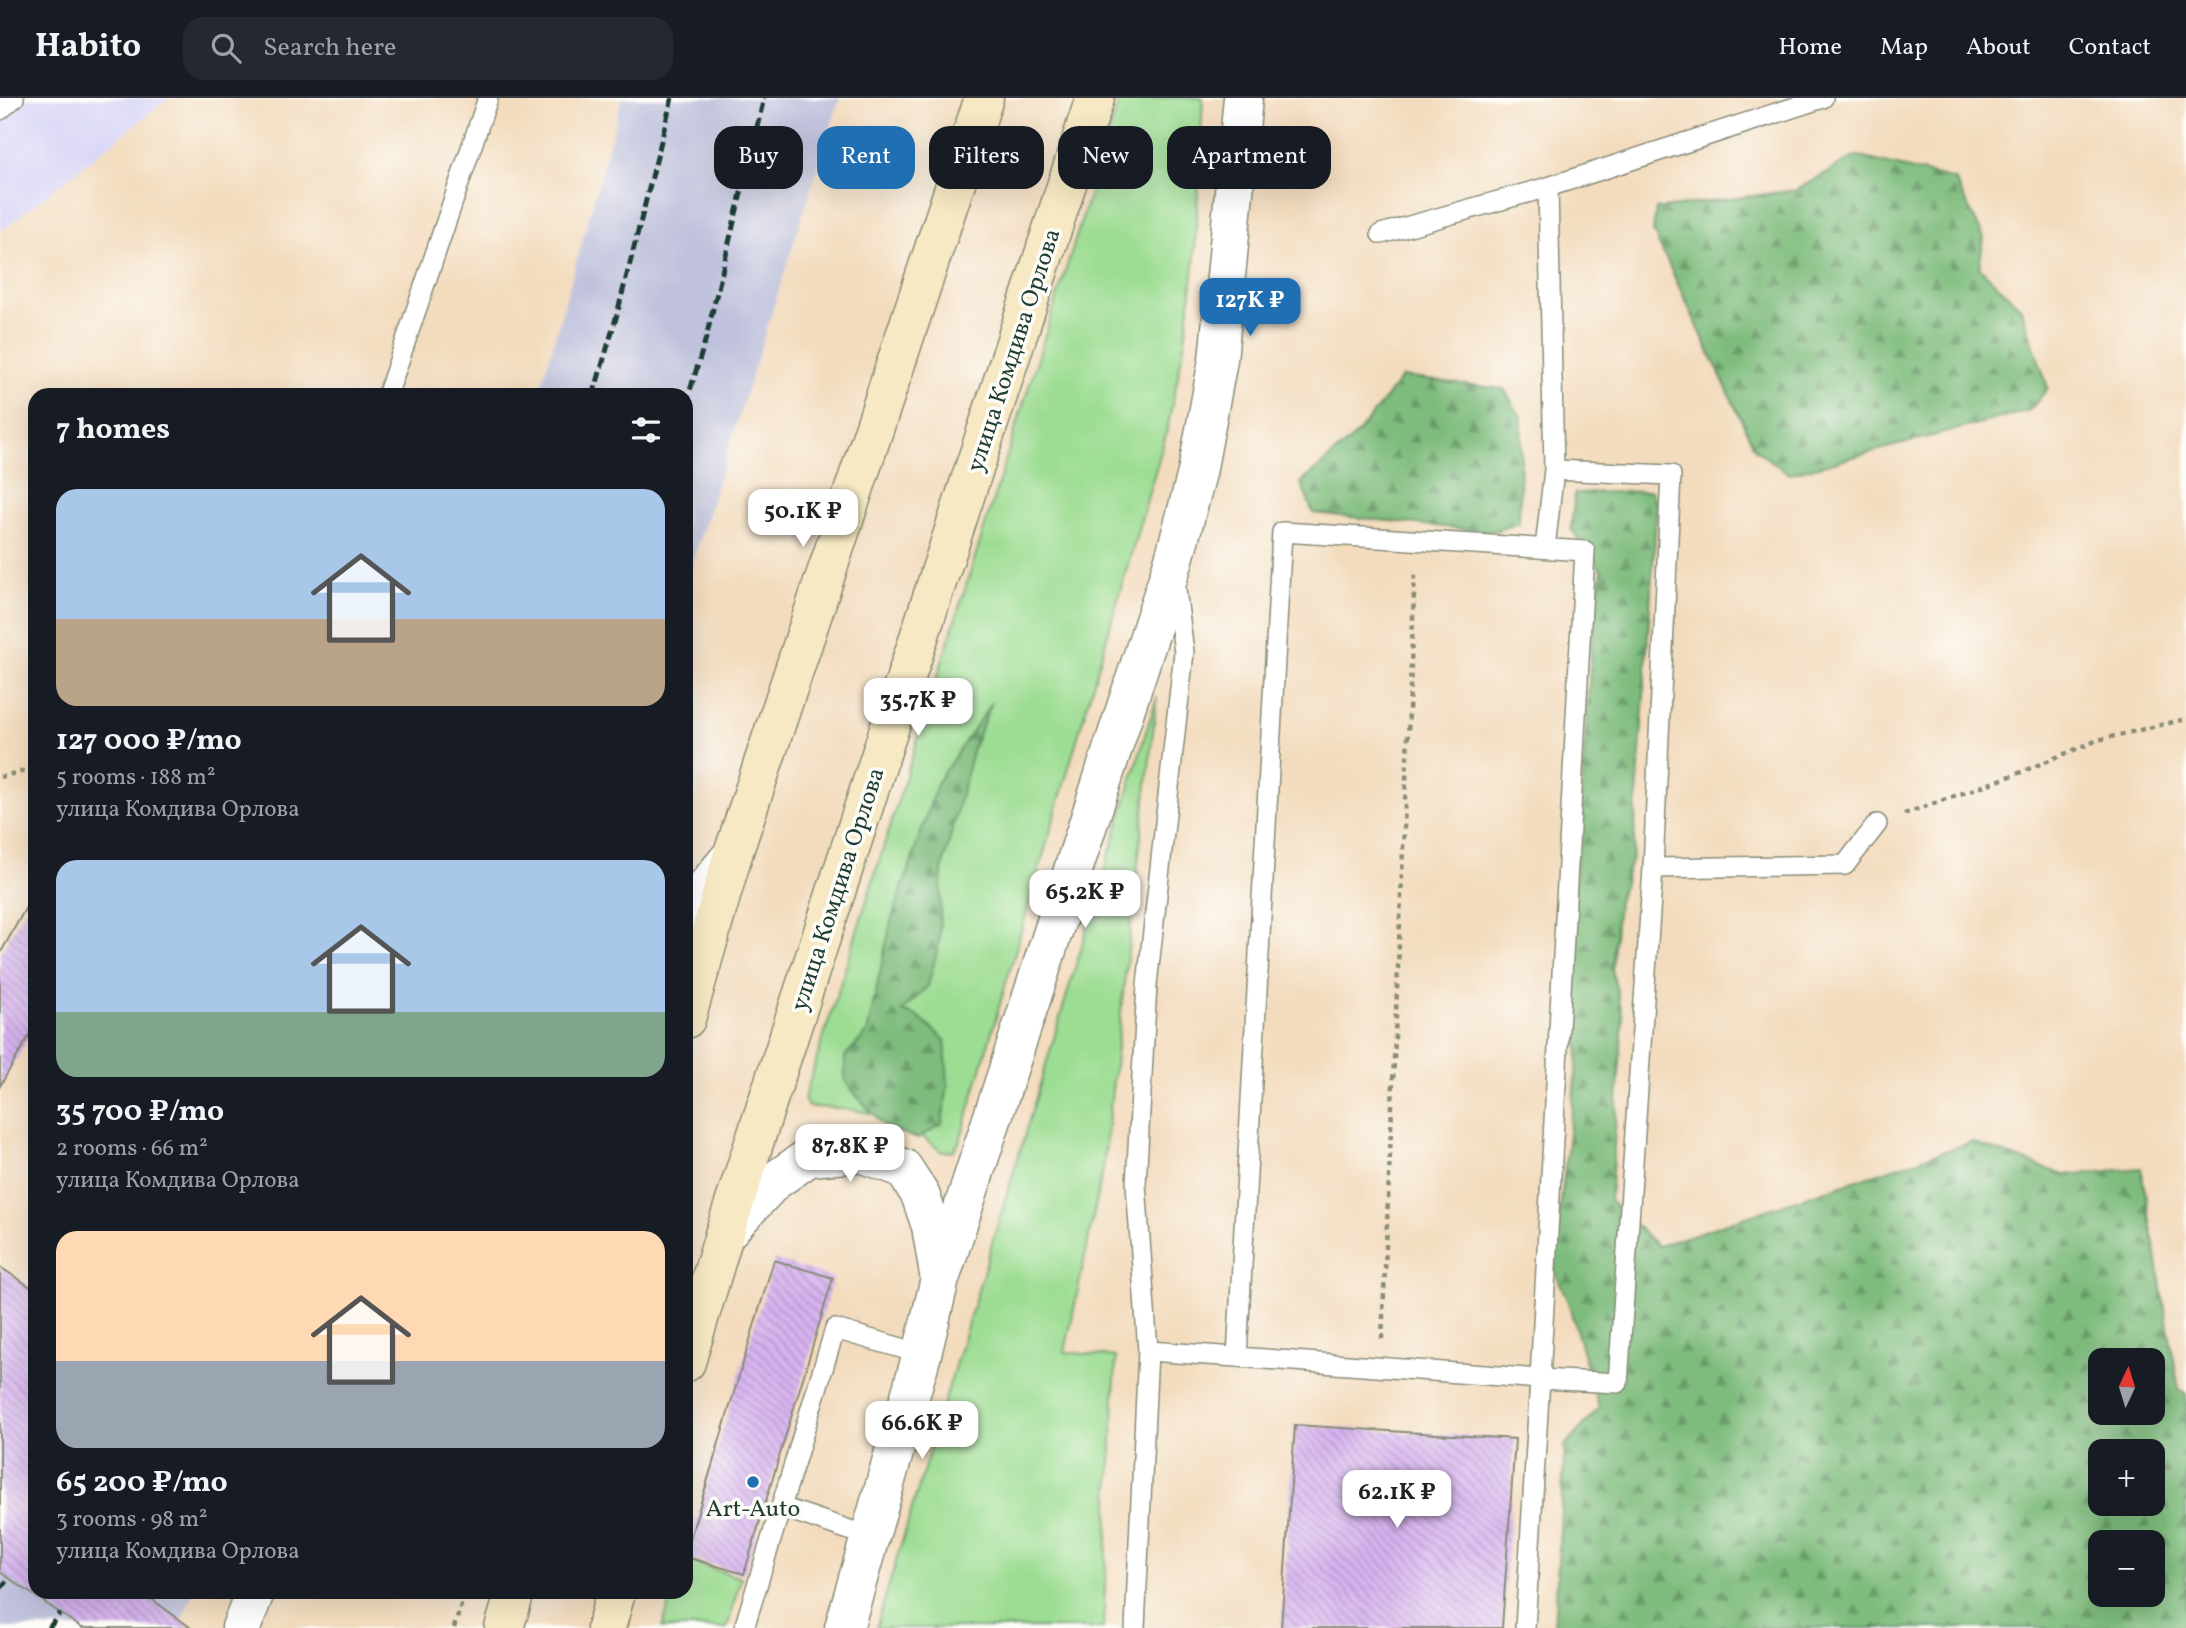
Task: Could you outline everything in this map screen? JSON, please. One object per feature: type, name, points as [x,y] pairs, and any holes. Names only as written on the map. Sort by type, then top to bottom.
[{"type":"main road","points":[[693,994],[733,854],[984,98]]},
{"type":"main road","name":"улица Комдива Орлова","points":[[693,1339],[724,1235],[1095,98]]},
{"type":"main road","points":[[505,1628],[513,1599]]},
{"type":"main road","points":[[606,1628],[614,1599]]},
{"type":"street","points":[[844,1628],[922,1354],[940,1279],[1173,563],[1197,473],[1218,360],[1243,98]]},
{"type":"street","points":[[693,903],[733,854]]},
{"type":"street","points":[[724,1235],[773,1182],[809,1157],[860,1153],[904,1168],[920,1194],[931,1226],[940,1279]]},
{"type":"street","points":[[240,1628],[252,1599]]},
{"type":"lane","points":[[0,110],[14,98]]},
{"type":"lane","points":[[390,388],[488,98]]},
{"type":"lane","points":[[1381,234],[1548,187],[1823,98]]},
{"type":"lane","points":[[1545,548],[1554,470],[1548,187]]},
{"type":"lane","points":[[1148,1351],[1618,1383],[1653,868],[1671,475],[1554,470]]},
{"type":"lane","points":[[1237,1357],[1282,532],[1586,551],[1525,1628]]},
{"type":"lane","points":[[1135,1628],[1148,1351],[1136,1184],[1147,985],[1184,652],[1173,563]]},
{"type":"lane","points":[[1653,868],[1845,864],[1877,824]]},
{"type":"lane","points":[[744,1628],[835,1329],[922,1354]]},
{"type":"lane","points":[[780,1507],[870,1536]]},
{"type":"path","points":[[1381,1367],[1416,541]]},
{"type":"path","points":[[1877,824],[2014,775],[2098,740],[2186,719]]},
{"type":"path","points":[[0,777],[28,770]]},
{"type":"path","points":[[454,1628],[463,1599]]},
{"type":"shaded area","points":[[0,98],[169,98],[0,232]]},
{"type":"shaded area","points":[[622,98],[840,98],[831,126],[817,126],[817,170],[693,560],[693,388],[541,388]]},
{"type":"shaded area","points":[[0,1491],[28,1572],[28,1599],[190,1599],[178,1628],[0,1628]]},
{"type":"green space","points":[[1120,98],[1203,98],[1202,126],[1167,126],[1167,189],[1198,189],[1194,266],[1185,341],[1166,434],[960,1141],[953,1151],[942,1152],[895,1121],[847,1109],[808,1107],[804,1099],[1091,189],[1153,189],[1153,126],[1111,126]]},
{"type":"green space","points":[[1856,156],[1955,180],[1984,238],[1979,267],[2021,308],[2048,388],[2030,410],[1789,474],[1755,449],[1653,231],[1656,209],[1796,190]]},
{"type":"green space","points":[[1402,377],[1504,389],[1522,419],[1519,523],[1492,532],[1313,513],[1301,483],[1358,433]]},
{"type":"green space","points":[[1651,491],[1657,505],[1633,855],[1618,902],[1612,970],[1623,1018],[1610,1201],[1658,1246],[1972,1142],[2064,1175],[2141,1168],[2179,1390],[2186,1394],[2186,1628],[1554,1628],[1565,1446],[1599,1408],[1568,1302],[1553,1268],[1579,1049],[1568,987],[1592,639],[1602,571],[1571,529],[1575,493]]},
{"type":"green space","points":[[1157,696],[1103,1169],[1065,1352],[1116,1357],[1103,1628],[876,1628]]},
{"type":"green space","points":[[992,702],[973,747],[942,870],[939,943],[928,986],[902,1011],[917,1016],[945,1040],[948,1084],[942,1124],[917,1139],[884,1126],[856,1095],[845,1080],[845,1056],[867,1033],[891,922],[938,781]]},
{"type":"green space","points":[[693,1562],[741,1578],[727,1628],[662,1628],[671,1599],[693,1599]]},
{"type":"building","points":[[28,904],[28,1038],[0,1086],[0,954]]},
{"type":"building","points":[[774,1260],[833,1278],[744,1574],[693,1559],[693,1529]]},
{"type":"building","points":[[0,1267],[28,1285],[28,1591],[0,1572]]},
{"type":"building","points":[[1295,1425],[1515,1439],[1502,1628],[1281,1628]]},
{"type":"building","points":[[40,1599],[152,1599],[191,1628],[82,1628]]},
{"type":"railway","points":[[595,388],[672,98]]},
{"type":"railway","points":[[691,388],[706,338],[764,98]]},
{"type":"railway","points":[[0,1589],[9,1578]]},
{"type":"railway","points":[[49,1628],[60,1613]]},
{"type":"place","name":"Art-Auto","points":[[753,1482]]}]
